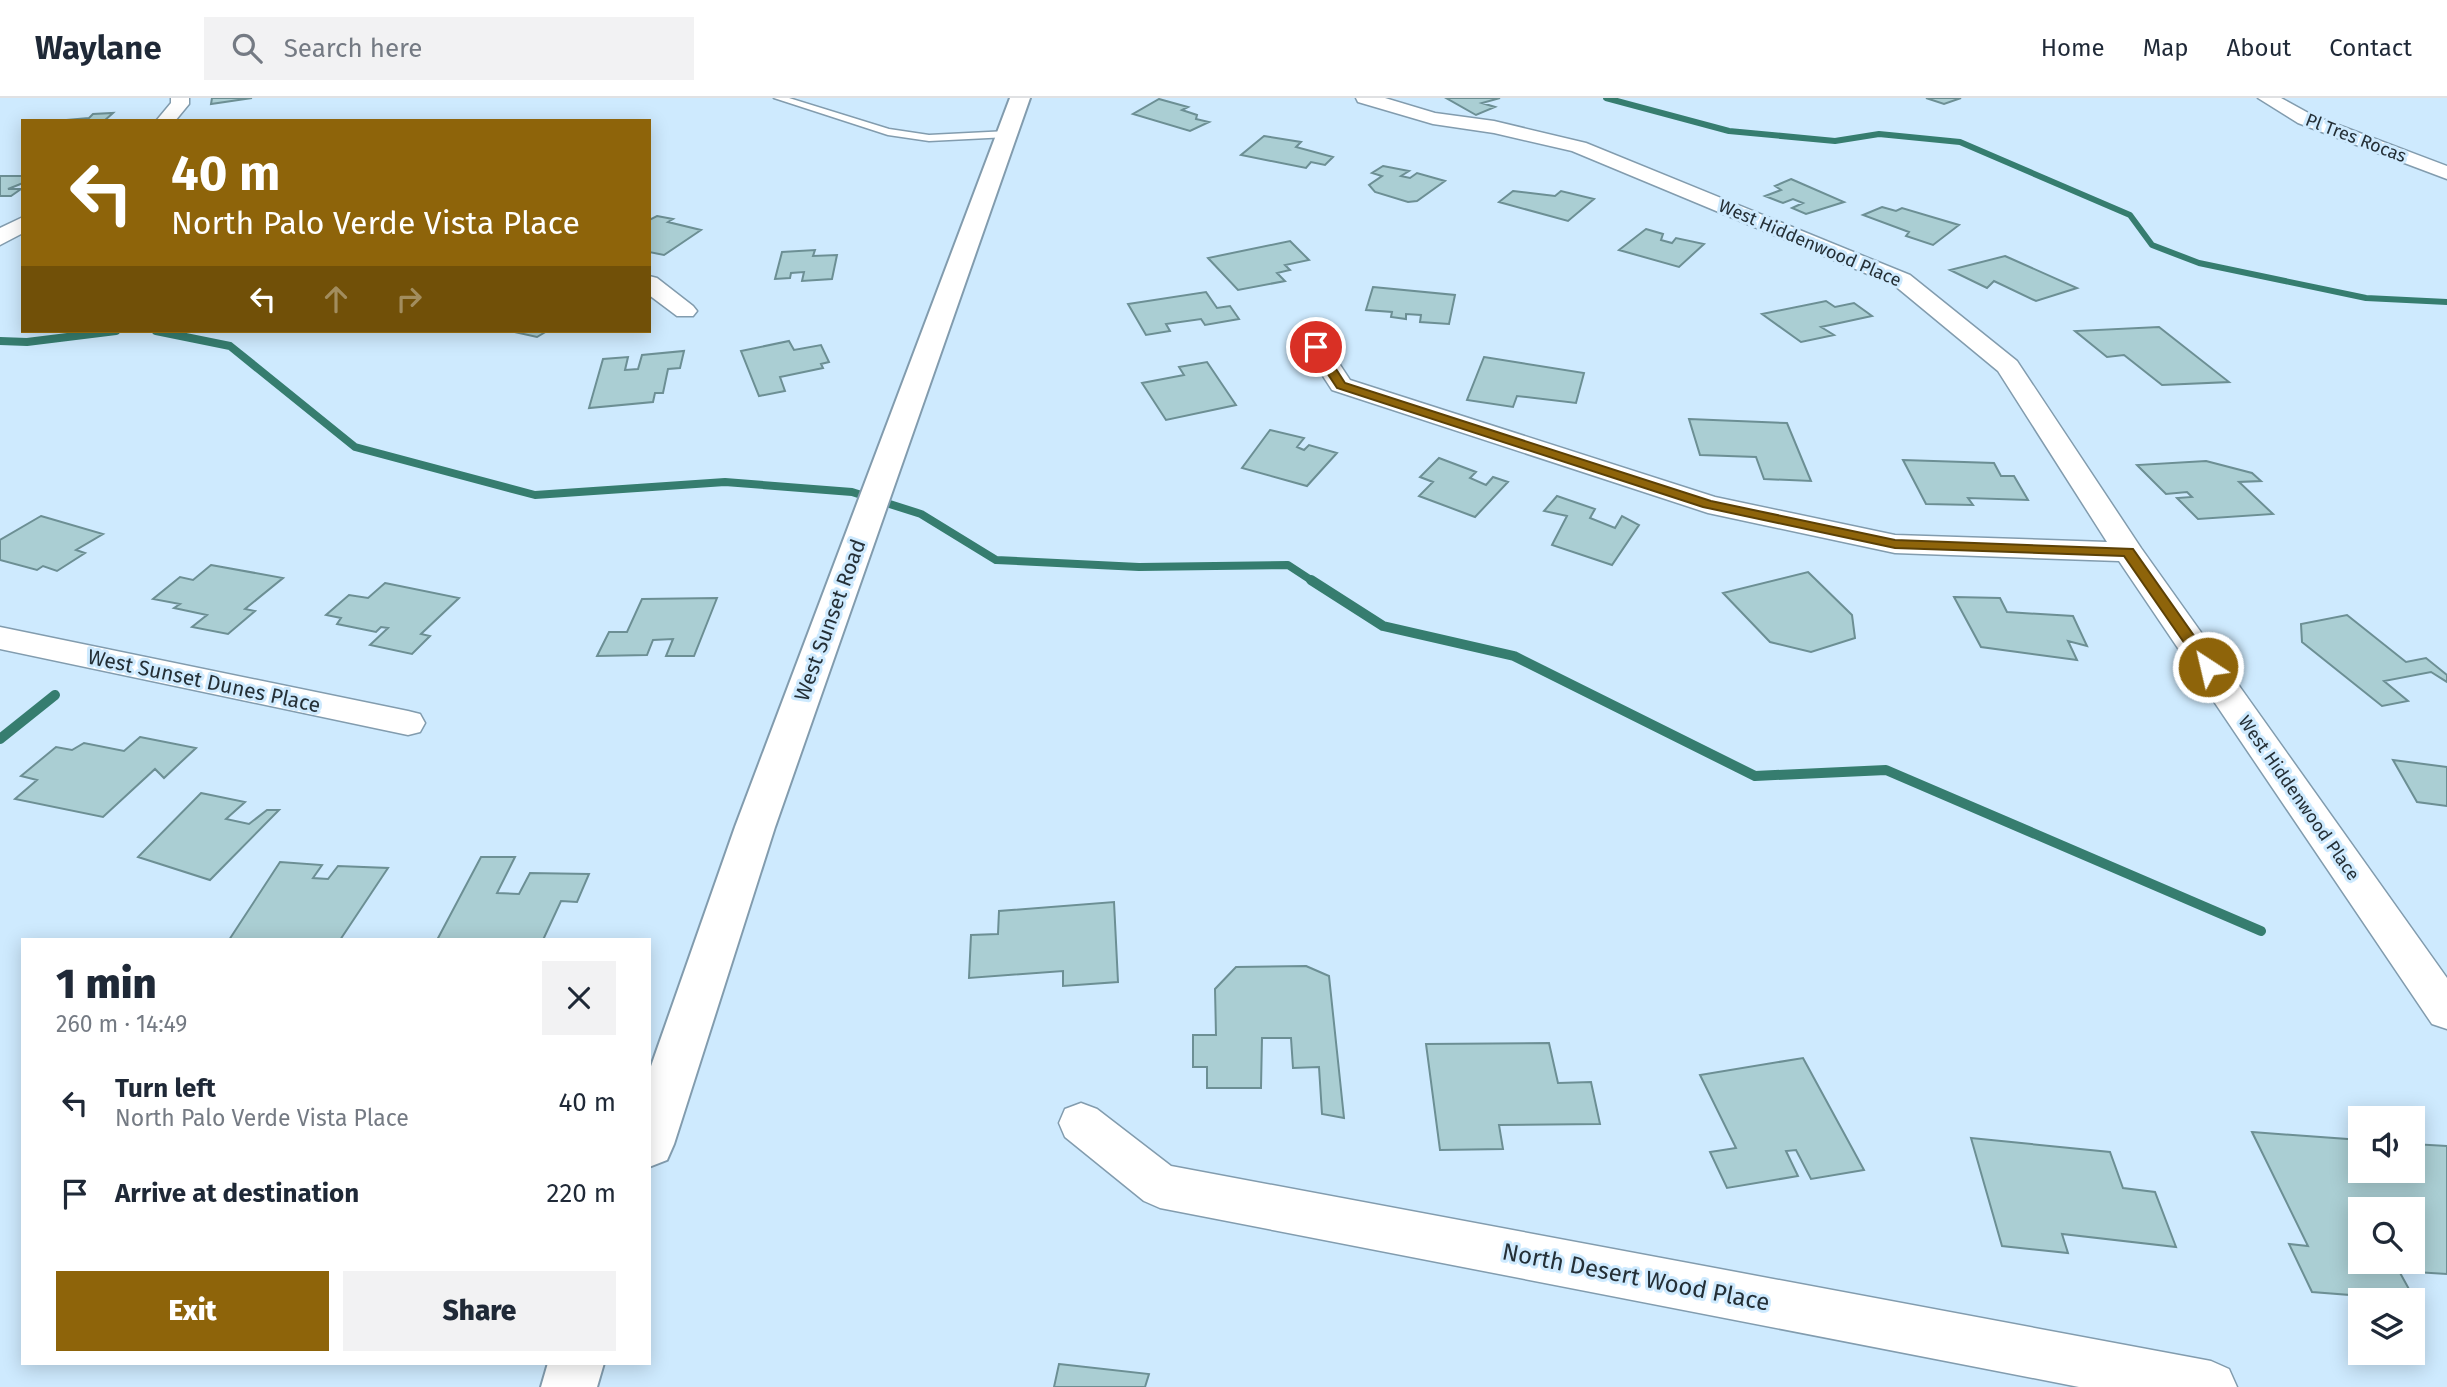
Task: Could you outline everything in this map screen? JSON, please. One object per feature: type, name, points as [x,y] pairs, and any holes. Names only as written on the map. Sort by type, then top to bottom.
[{"type":"street","points":[[167,119],[180,104],[180,98]]},
{"type":"street","name":"West Sunset Road","points":[[651,1138],[755,827],[1020,98]]},
{"type":"street","name":"West Hiddenwood Place","points":[[1365,98],[1433,118],[1494,127],[1579,147],[1902,280],[2008,366],[2128,552],[2447,1011]]},
{"type":"street","name":"Pl Tres Rocas","points":[[2267,98],[2305,119],[2447,173]]},
{"type":"street","points":[[0,238],[21,224]]},
{"type":"street","points":[[651,285],[685,311]]},
{"type":"street","points":[[1316,347],[1341,385],[1708,504],[1895,544],[2128,552]]},
{"type":"street","name":"West Sunset Dunes Place","points":[[0,638],[408,723]]},
{"type":"street","name":"North Desert Wood Place","points":[[1081,1123],[1160,1186],[2211,1387]]},
{"type":"street","points":[[569,1387],[575,1365]]},
{"type":"lane","points":[[779,98],[888,132],[929,138],[1008,134]]},
{"type":"building","points":[[212,98],[252,98],[211,104]]},
{"type":"building","points":[[1446,98],[1500,98],[1482,103],[1495,107],[1476,115]]},
{"type":"building","points":[[1926,98],[1961,98],[1944,104]]},
{"type":"building","points":[[1159,99],[1188,107],[1182,110],[1197,115],[1196,119],[1209,122],[1190,131],[1133,114]]},
{"type":"building","points":[[113,113],[106,119],[78,119],[89,118],[93,114]]},
{"type":"building","points":[[1264,136],[1301,142],[1296,147],[1333,157],[1325,165],[1311,162],[1306,168],[1241,155]]},
{"type":"building","points":[[1383,166],[1409,171],[1401,176],[1410,178],[1417,173],[1445,181],[1417,201],[1408,202],[1375,192],[1369,185],[1382,176],[1372,173]]},
{"type":"building","points":[[0,176],[21,176],[21,184],[8,189],[21,189],[11,196],[0,196]]},
{"type":"building","points":[[1791,179],[1844,202],[1806,214],[1792,208],[1803,203],[1793,199],[1783,203],[1765,196],[1781,190],[1775,186]]},
{"type":"building","points":[[1513,191],[1555,196],[1561,191],[1594,199],[1568,221],[1499,202]]},
{"type":"building","points":[[1882,207],[1896,211],[1902,208],[1959,225],[1933,245],[1906,236],[1909,232],[1863,215]]},
{"type":"building","points":[[657,216],[673,219],[668,222],[701,230],[664,255],[651,252],[651,219]]},
{"type":"building","points":[[1646,229],[1663,234],[1661,240],[1672,243],[1676,238],[1704,244],[1679,267],[1619,250]]},
{"type":"building","points":[[1290,241],[1309,260],[1285,265],[1290,270],[1277,273],[1285,281],[1238,290],[1208,258]]},
{"type":"building","points":[[815,250],[813,256],[837,255],[832,279],[802,281],[804,272],[791,273],[790,278],[775,279],[782,252]]},
{"type":"building","points":[[2005,256],[2077,288],[2036,301],[1994,281],[1987,288],[1950,270]]},
{"type":"building","points":[[1373,287],[1455,295],[1449,324],[1420,322],[1421,315],[1406,314],[1406,319],[1391,317],[1392,312],[1366,310]]},
{"type":"building","points":[[1206,292],[1217,308],[1230,306],[1239,319],[1205,325],[1201,319],[1166,324],[1170,331],[1146,335],[1128,304]]},
{"type":"building","points":[[1826,301],[1835,307],[1854,303],[1872,316],[1821,327],[1834,335],[1801,342],[1762,314]]},
{"type":"building","points":[[2159,327],[2229,382],[2162,385],[2124,355],[2107,357],[2075,331]]},
{"type":"building","points":[[519,333],[544,333],[537,337]]},
{"type":"building","points":[[789,341],[794,350],[821,345],[829,362],[821,364],[823,368],[780,377],[785,391],[759,396],[741,351]]},
{"type":"building","points":[[684,351],[680,368],[668,369],[663,393],[655,393],[653,402],[589,408],[603,359],[628,357],[625,370],[638,369],[642,355]]},
{"type":"building","points":[[1484,357],[1584,373],[1576,403],[1517,396],[1513,407],[1467,400]]},
{"type":"building","points":[[1207,362],[1236,405],[1166,420],[1142,383],[1184,375],[1179,367]]},
{"type":"building","points":[[1689,419],[1787,423],[1811,481],[1764,479],[1756,457],[1700,455]]},
{"type":"building","points":[[1270,430],[1304,438],[1297,447],[1304,450],[1309,445],[1337,453],[1307,486],[1242,468]]},
{"type":"building","points":[[1439,458],[1476,472],[1470,478],[1486,485],[1493,477],[1508,482],[1475,517],[1419,496],[1433,482],[1420,477]]},
{"type":"building","points":[[1903,460],[1994,463],[2001,476],[2014,476],[2028,500],[1968,498],[1973,505],[1926,504]]},
{"type":"building","points":[[2206,461],[2252,473],[2261,481],[2239,482],[2273,514],[2198,519],[2177,498],[2192,497],[2187,492],[2166,494],[2137,465]]},
{"type":"building","points":[[1557,496],[1595,509],[1590,518],[1615,528],[1622,516],[1639,525],[1612,565],[1552,545],[1567,516],[1544,511]]},
{"type":"building","points":[[41,516],[103,534],[76,550],[85,553],[57,571],[43,566],[37,570],[0,560],[0,540]]},
{"type":"building","points":[[211,565],[283,578],[245,609],[255,611],[228,634],[192,627],[207,615],[174,608],[180,604],[153,599],[180,577],[193,580]]},
{"type":"building","points":[[1808,572],[1852,615],[1855,638],[1811,652],[1770,642],[1723,593]]},
{"type":"building","points":[[385,583],[459,598],[421,634],[430,636],[412,654],[370,645],[388,628],[381,627],[376,632],[337,624],[341,618],[326,615],[349,595],[368,598]]},
{"type":"building","points":[[1954,597],[2000,598],[2007,612],[2073,616],[2087,646],[2068,641],[2077,660],[1981,647]]},
{"type":"building","points":[[717,598],[694,656],[666,656],[673,639],[653,640],[647,655],[597,656],[609,632],[627,632],[642,599]]},
{"type":"building","points":[[2347,615],[2406,662],[2426,658],[2447,675],[2447,682],[2431,672],[2384,681],[2408,701],[2382,706],[2302,642],[2301,624]]},
{"type":"building","points":[[140,737],[196,748],[164,778],[155,769],[103,817],[15,799],[37,780],[21,776],[56,747],[72,750],[84,743],[124,751]]},
{"type":"building","points":[[2393,760],[2447,767],[2447,806],[2417,802]]},
{"type":"building","points":[[201,793],[245,802],[226,819],[249,824],[267,810],[279,810],[210,880],[138,857]]},
{"type":"building","points":[[481,857],[515,857],[497,893],[519,894],[530,873],[589,874],[577,902],[561,901],[544,938],[438,938]]},
{"type":"building","points":[[280,862],[322,865],[313,878],[328,879],[338,866],[388,868],[341,938],[230,938]]},
{"type":"building","points":[[1114,902],[1118,982],[1063,986],[1063,971],[969,978],[971,935],[998,934],[999,911]]},
{"type":"building","points":[[1306,966],[1329,976],[1344,1118],[1322,1114],[1319,1067],[1293,1068],[1291,1038],[1262,1038],[1261,1088],[1207,1088],[1207,1067],[1193,1067],[1193,1035],[1216,1035],[1215,989],[1236,967]]},
{"type":"building","points":[[1549,1043],[1558,1083],[1591,1082],[1600,1124],[1499,1125],[1503,1149],[1440,1150],[1426,1044]]},
{"type":"building","points":[[1803,1058],[1864,1170],[1811,1179],[1796,1150],[1786,1151],[1798,1176],[1727,1188],[1710,1152],[1736,1148],[1700,1075]]},
{"type":"building","points":[[2252,1132],[2348,1139],[2348,1183],[2425,1183],[2425,1145],[2447,1146],[2447,1274],[2425,1273],[2425,1197],[2348,1197],[2348,1274],[2401,1274],[2408,1288],[2348,1288],[2348,1295],[2312,1292],[2289,1244],[2308,1246]]},
{"type":"building","points":[[1971,1138],[2110,1152],[2123,1188],[2155,1192],[2176,1247],[2062,1234],[2068,1253],[2002,1246]]},
{"type":"building","points":[[1059,1364],[1149,1374],[1145,1387],[1054,1387]]},
{"type":"waterway","points":[[1606,98],[1729,131],[1835,141],[1879,134],[1960,142],[2130,215],[2152,245],[2199,263],[2366,298],[2447,302]]},
{"type":"waterway","points":[[0,341],[27,342],[100,333]]},
{"type":"waterway","points":[[166,333],[230,346],[355,447],[535,495],[725,482],[852,492],[921,514],[996,560],[1139,567],[1288,565],[1314,582]]},
{"type":"waterway","points":[[1311,580],[1383,626],[1514,656],[1755,776],[1886,770],[2261,931]]},
{"type":"waterway","points":[[0,739],[55,695]]},
{"type":"route","points":[[1316,347],[1341,385],[1708,504],[1895,544],[2128,552],[2208,667]]}]
